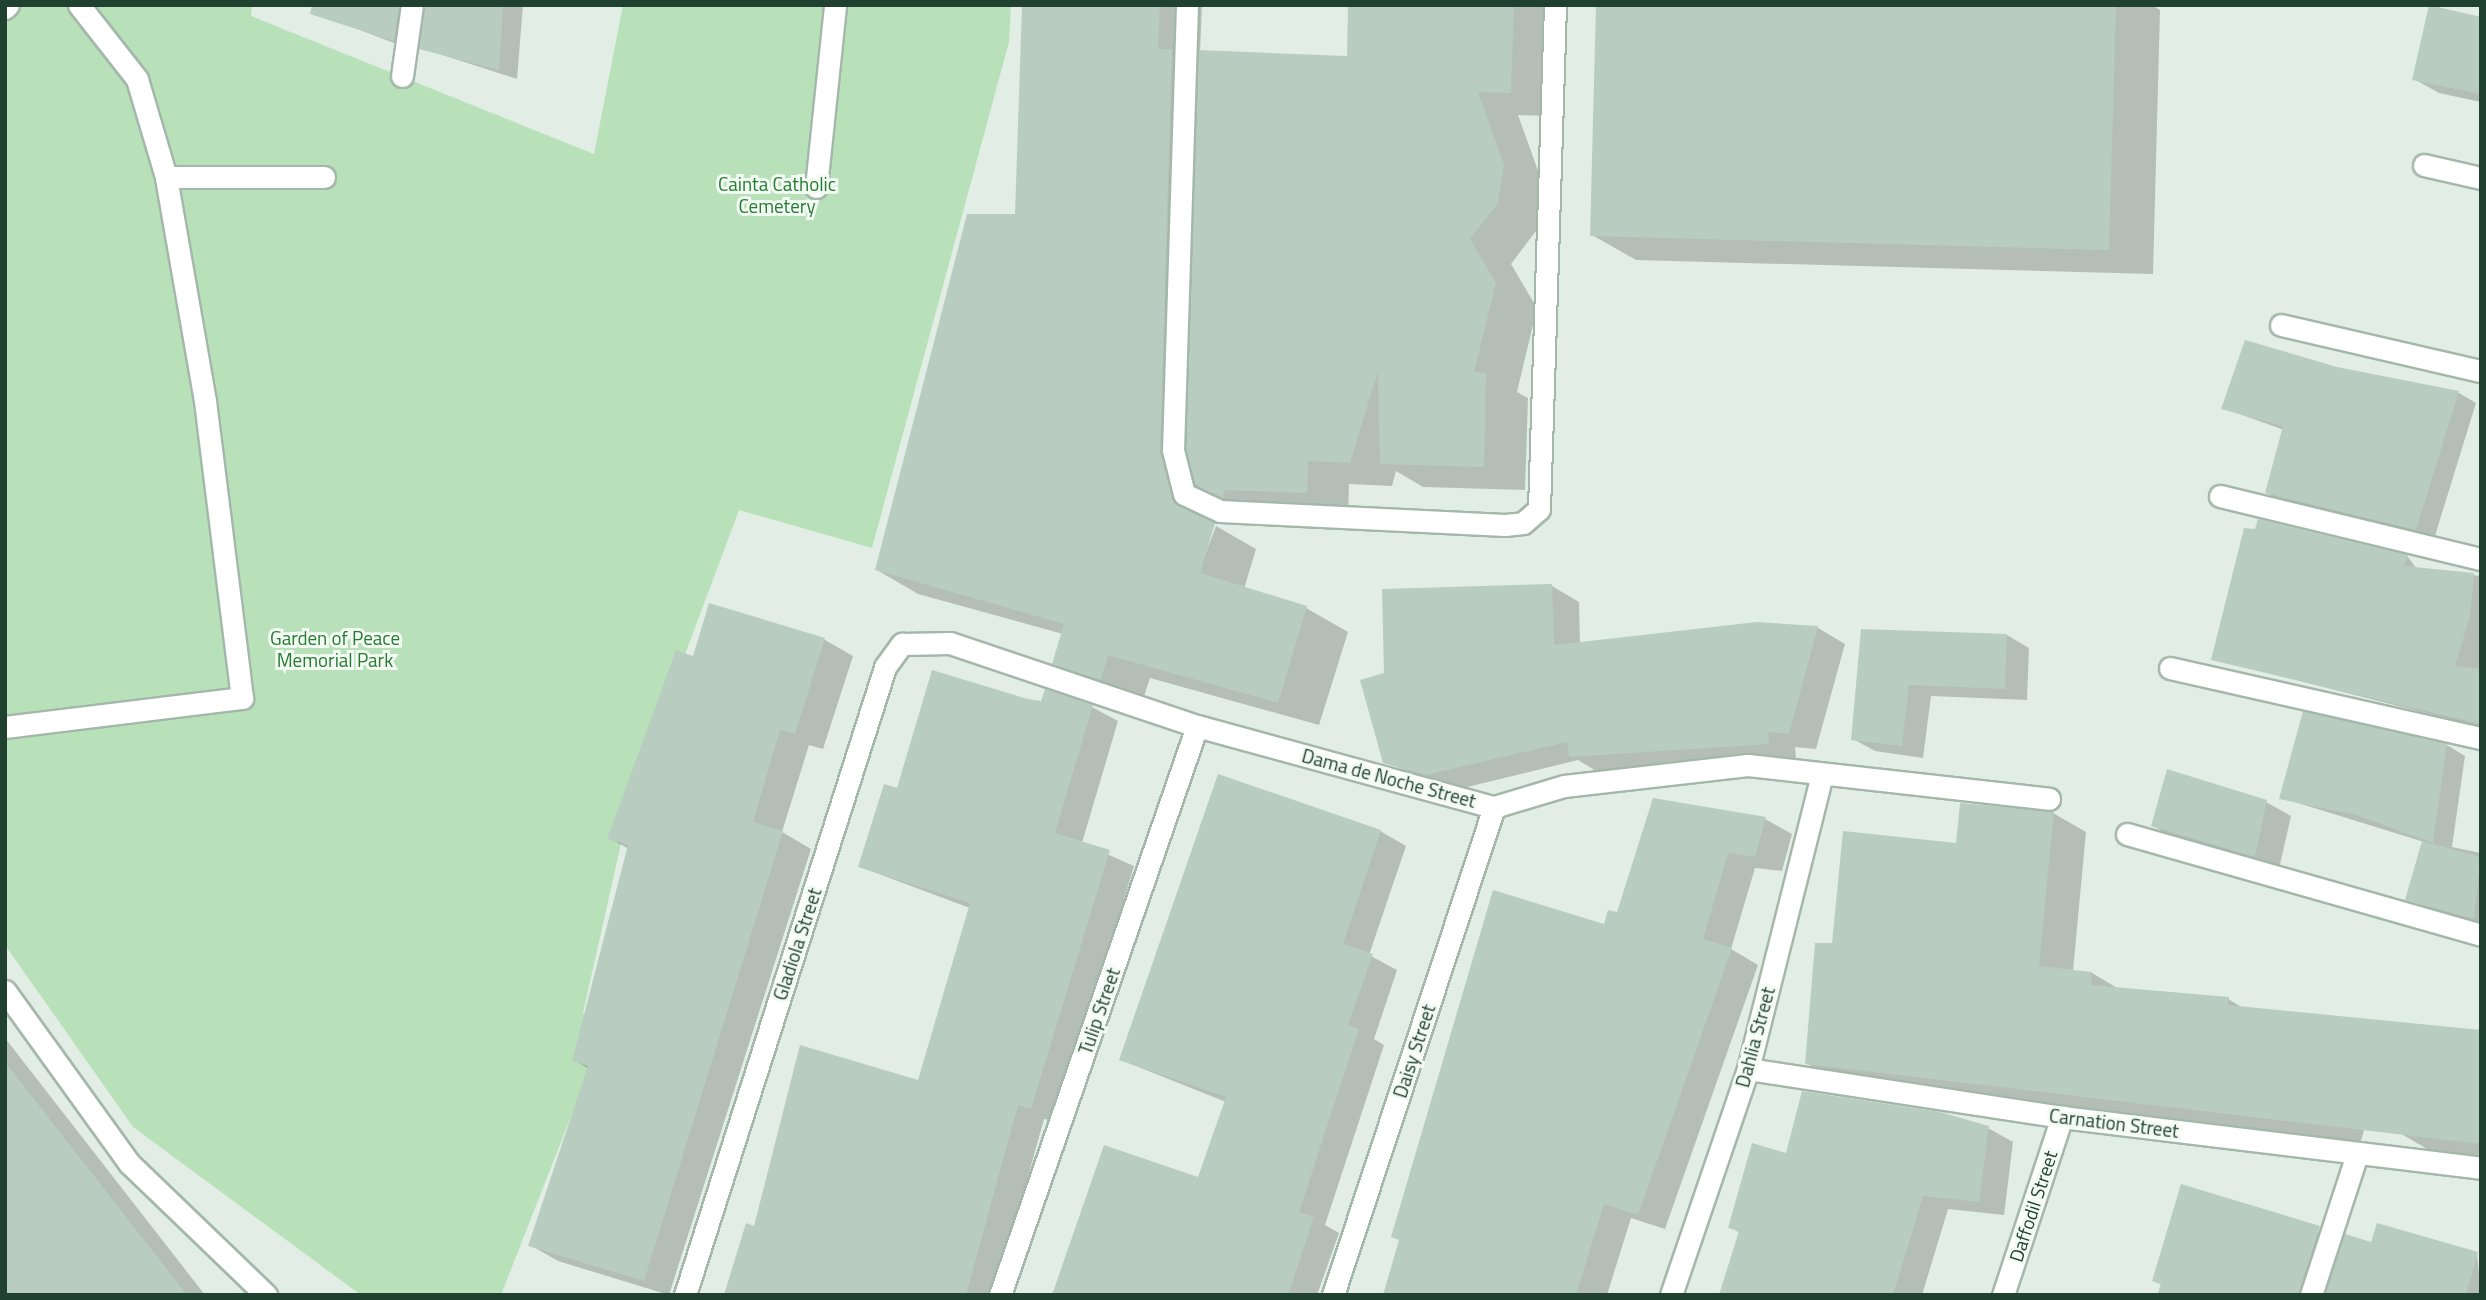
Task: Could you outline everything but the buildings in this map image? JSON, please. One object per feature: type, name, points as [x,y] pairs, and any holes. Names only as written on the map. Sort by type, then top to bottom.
[{"type":"street","points":[[5,727],[242,698],[205,401],[166,177],[137,79],[79,5]]},
{"type":"street","points":[[402,76],[412,5]]},
{"type":"street","points":[[816,187],[835,5]]},
{"type":"street","points":[[1187,5],[1173,450],[1184,494],[1220,511],[1505,525],[1523,523],[1539,509],[1555,5]]},
{"type":"street","points":[[2424,165],[2481,178]]},
{"type":"street","points":[[166,177],[324,177]]},
{"type":"street","points":[[2281,325],[2481,371]]},
{"type":"street","points":[[2220,496],[2481,559]]},
{"type":"street","name":"Dama de Noche Street","points":[[950,643],[1198,726],[1494,807],[1564,786],[1748,765],[2049,799]]},
{"type":"street","name":"Gladiola Street","points":[[685,1295],[885,667],[902,644],[950,643]]},
{"type":"street","points":[[2170,668],[2481,738]]},
{"type":"street","name":"Tulip Street","points":[[1000,1295],[1198,726]]},
{"type":"street","name":"Dahlia Street","points":[[1671,1295],[1748,1069],[1822,774]]},
{"type":"street","name":"Daisy Street","points":[[1333,1295],[1494,807]]},
{"type":"street","points":[[2127,834],[2481,935]]},
{"type":"street","points":[[5,991],[130,1164],[265,1295]]},
{"type":"street","name":"Carnation Street","points":[[1748,1069],[2062,1117],[2481,1168]]},
{"type":"street","name":"Daffodil Street","points":[[2003,1295],[2062,1117]]},
{"type":"street","points":[[2311,1295],[2357,1154]]},
{"type":"green space","name":"Garden of Peace Memorial Park","points":[[5,5],[252,5],[251,16],[594,154],[623,5],[1011,5],[1009,42],[872,548],[739,510],[631,799],[583,1013],[608,1022],[501,1295],[361,1295],[133,1127],[5,945]]},
{"type":"park label","name":"Cainta Catholic Cemetery","points":[[777,195]]}]
